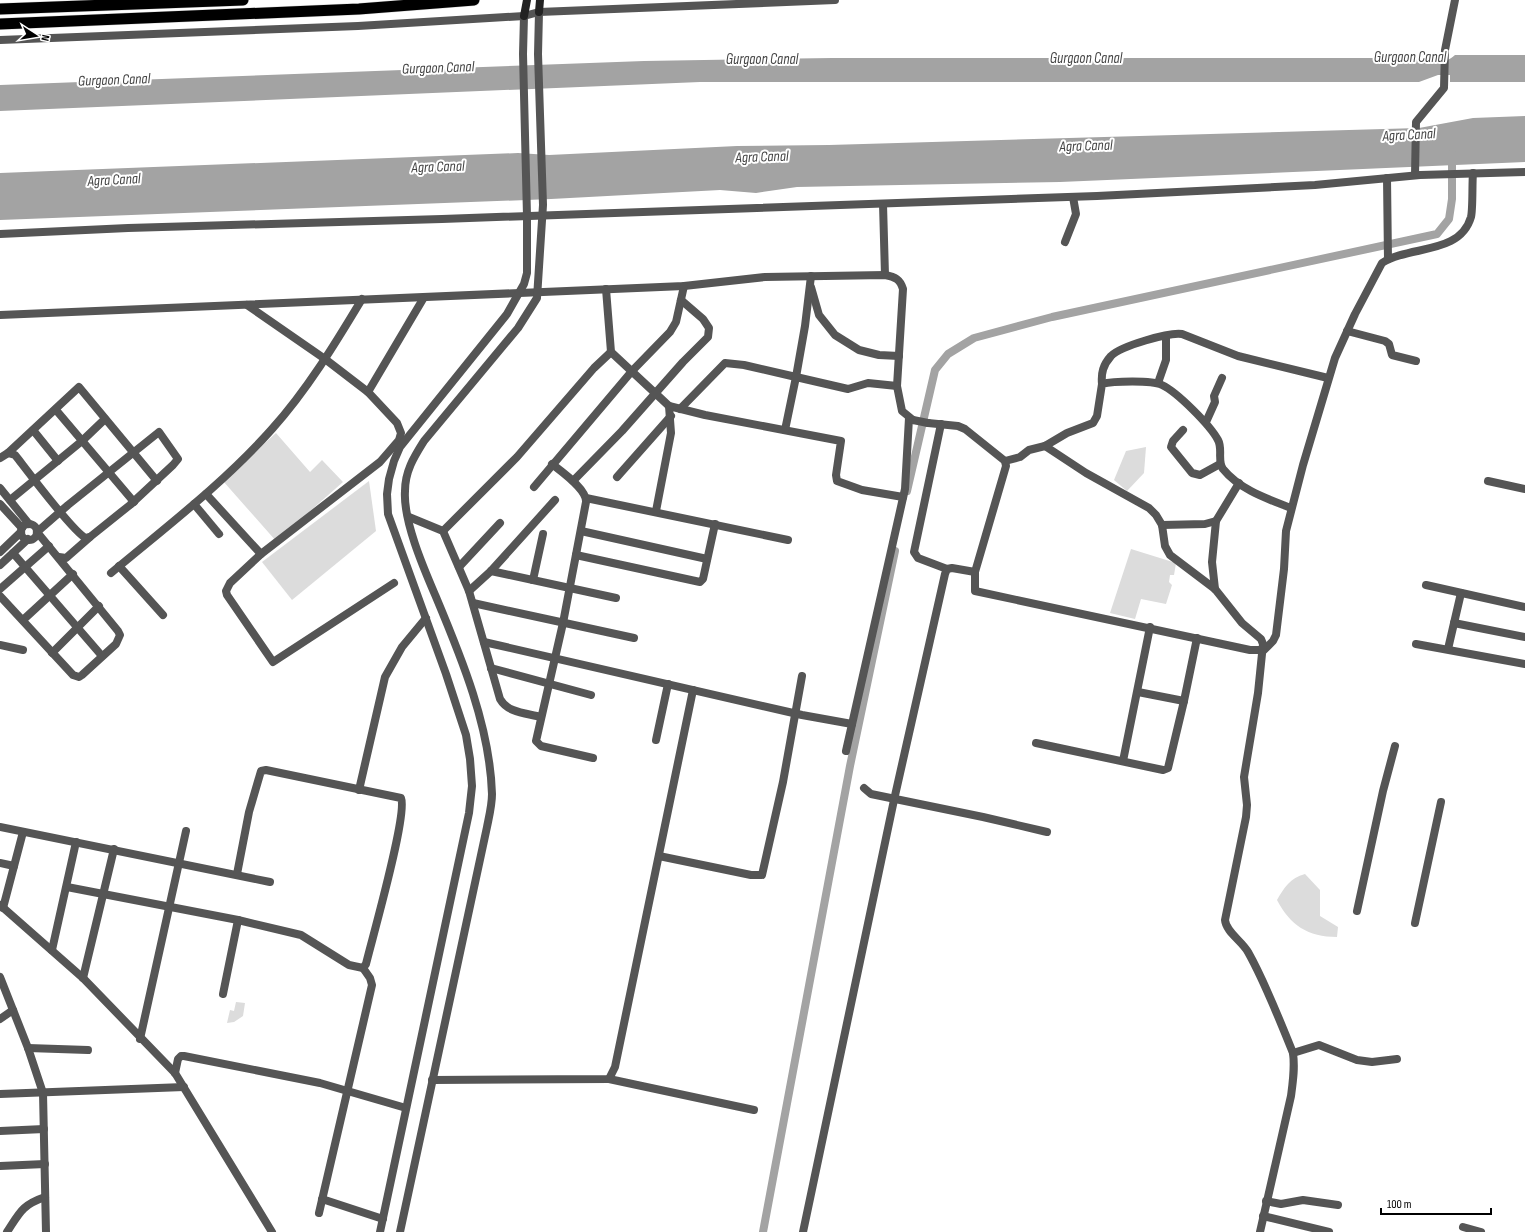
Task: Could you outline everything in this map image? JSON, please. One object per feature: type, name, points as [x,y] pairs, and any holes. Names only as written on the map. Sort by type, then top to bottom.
[{"type":"highway","points":[[0,9],[243,0]]},
{"type":"highway","points":[[0,24],[359,9],[474,0]]},
{"type":"main road","points":[[524,16],[527,0]]},
{"type":"main road","points":[[539,12],[540,0]]},
{"type":"street","points":[[0,40],[358,26],[524,16],[539,12],[835,0]]},
{"type":"street","points":[[1416,175],[1416,122],[1444,88],[1444,50],[1455,0]]},
{"type":"street","points":[[400,1232],[488,827],[492,796],[490,769],[470,684],[420,558],[408,518],[404,492],[406,474],[413,458],[424,441],[518,328],[532,307],[538,292],[543,215],[538,54],[539,12]]},
{"type":"street","points":[[380,1232],[469,813],[472,786],[466,735],[426,618],[388,514],[389,479],[394,461],[408,436],[507,314],[520,294],[527,273],[526,125],[523,54],[524,16]]},
{"type":"street","points":[[0,234],[135,228],[1073,197],[1271,188],[1449,173],[1525,172]]},
{"type":"street","points":[[0,315],[362,299],[423,299],[538,292],[684,286],[765,277],[810,279],[885,275],[894,277],[900,281],[903,289],[897,386],[902,411],[911,419],[928,423],[958,426],[965,429],[1005,461],[1006,466],[975,572],[974,588],[978,592],[1250,650],[1264,650],[1273,641],[1278,627],[1286,531],[1291,508],[1328,378],[1347,331],[1379,267],[1388,259],[1450,242],[1463,232],[1472,216],[1473,173]]},
{"type":"street","points":[[1387,178],[1388,259]]},
{"type":"street","points":[[1065,242],[1077,212],[1073,197]]},
{"type":"street","points":[[883,204],[885,275]]},
{"type":"street","points":[[810,279],[819,315],[835,335],[859,350],[879,355],[899,356]]},
{"type":"street","points":[[785,430],[805,326],[810,279]]},
{"type":"street","points":[[534,487],[632,371],[674,327],[684,286]]},
{"type":"street","points":[[606,289],[611,352],[669,406],[841,441],[836,475],[837,481],[862,490],[903,497]]},
{"type":"street","points":[[111,573],[206,494],[273,428],[325,359],[362,299]]},
{"type":"street","points":[[368,392],[423,299]]},
{"type":"street","points":[[573,481],[622,431],[683,362],[708,337],[710,333],[709,328],[703,319],[681,300]]},
{"type":"street","points":[[247,305],[325,359],[368,392],[400,427],[399,440],[380,462],[261,554],[230,583],[226,591],[269,659],[273,662],[394,583]]},
{"type":"street","points":[[1347,331],[1385,341],[1389,344],[1392,355],[1416,361]]},
{"type":"street","points":[[1005,461],[1020,457],[1033,448],[1045,446],[1067,433],[1096,420],[1103,368],[1114,353],[1176,333],[1238,356],[1328,378]]},
{"type":"street","points":[[1158,383],[1166,360],[1166,336]]},
{"type":"street","points":[[443,531],[517,457],[594,368],[611,352]]},
{"type":"street","points":[[680,409],[725,363],[744,365],[848,389],[868,383],[897,386]]},
{"type":"street","points":[[1206,422],[1215,402],[1214,396],[1222,378]]},
{"type":"street","points":[[1102,384],[1158,383],[1169,389],[1206,422],[1220,444],[1220,464],[1224,470],[1239,483],[1255,493],[1291,508]]},
{"type":"street","points":[[0,458],[8,453],[56,410],[79,387],[157,481]]},
{"type":"street","points":[[656,511],[671,434],[671,416],[669,406]]},
{"type":"street","points":[[56,410],[134,502]]},
{"type":"street","points":[[618,477],[671,416]]},
{"type":"street","points":[[10,500],[82,441],[106,419]]},
{"type":"street","points":[[846,751],[903,497],[907,473],[911,419]]},
{"type":"street","points":[[941,424],[914,552],[918,558],[947,569],[952,568],[975,572]]},
{"type":"street","points":[[33,430],[58,461]]},
{"type":"street","points":[[1184,430],[1173,441],[1171,447],[1192,473],[1200,475],[1220,464]]},
{"type":"street","points":[[0,565],[28,539],[35,537],[37,532],[61,511],[159,432],[178,459],[177,462],[134,502],[90,536],[66,558],[59,557]]},
{"type":"street","points":[[1045,446],[1090,476],[1149,508],[1156,515],[1162,525],[1165,546],[1170,554],[1215,589],[1242,623],[1261,639],[1264,650],[1244,777],[1247,805],[1246,817],[1225,924],[1243,945],[1251,959],[1293,1053],[1294,1076],[1291,1096],[1260,1232]]},
{"type":"street","points":[[8,453],[14,455],[79,534],[86,538],[90,536]]},
{"type":"street","points":[[552,464],[573,481],[586,498],[639,510],[656,511],[788,540]]},
{"type":"street","points":[[1488,481],[1525,489]]},
{"type":"street","points":[[1215,589],[1212,562],[1216,521],[1239,483]]},
{"type":"street","points":[[0,488],[10,500],[24,528],[24,537],[28,539]]},
{"type":"street","points":[[206,494],[261,554]]},
{"type":"street","points":[[586,498],[564,623],[536,743],[593,758]]},
{"type":"street","points":[[469,591],[491,571],[555,500]]},
{"type":"street","points":[[0,504],[24,528]]},
{"type":"street","points":[[194,504],[219,534]]},
{"type":"street","points":[[408,518],[443,531],[469,591],[500,699],[504,706],[510,710],[541,717]]},
{"type":"street","points":[[1162,525],[1205,524],[1216,521]]},
{"type":"street","points":[[459,567],[500,523]]},
{"type":"street","points":[[576,555],[696,583],[703,579],[716,524]]},
{"type":"street","points":[[0,552],[24,528],[35,527],[37,532],[73,574],[120,635],[116,644],[79,677],[73,675],[0,596]]},
{"type":"street","points":[[581,532],[707,559]]},
{"type":"street","points":[[534,580],[543,534]]},
{"type":"street","points":[[0,589],[50,546]]},
{"type":"street","points":[[13,553],[102,656]]},
{"type":"street","points":[[119,566],[163,614]]},
{"type":"street","points":[[803,1232],[894,800],[947,569]]},
{"type":"street","points":[[491,571],[616,598]]},
{"type":"street","points":[[23,620],[73,574]]},
{"type":"street","points":[[1426,585],[1525,607]]},
{"type":"street","points":[[1448,649],[1461,593]]},
{"type":"street","points":[[473,603],[634,638]]},
{"type":"street","points":[[52,653],[98,606]]},
{"type":"street","points":[[359,790],[385,677],[402,647],[426,618]]},
{"type":"street","points":[[1454,623],[1525,637]]},
{"type":"street","points":[[1123,761],[1150,628]]},
{"type":"street","points":[[1036,743],[1163,770],[1168,768],[1197,638]]},
{"type":"street","points":[[484,642],[795,714],[852,724]]},
{"type":"street","points":[[1416,644],[1525,664]]},
{"type":"street","points":[[0,645],[23,650]]},
{"type":"street","points":[[491,668],[591,695]]},
{"type":"street","points":[[659,856],[751,876],[762,875],[778,806],[802,676]]},
{"type":"street","points":[[656,740],[668,684]]},
{"type":"street","points":[[609,1079],[615,1067],[693,690]]},
{"type":"street","points":[[1138,692],[1184,701]]},
{"type":"street","points":[[1357,910],[1383,791],[1395,746]]},
{"type":"street","points":[[237,874],[249,812],[261,771],[266,770],[359,790],[398,796],[403,801],[399,828],[387,885],[366,964],[363,968]]},
{"type":"street","points":[[864,788],[871,794],[894,800],[983,816],[1047,832]]},
{"type":"street","points":[[1415,923],[1441,802]]},
{"type":"street","points":[[0,827],[180,862],[270,882]]},
{"type":"street","points":[[140,1039],[186,831]]},
{"type":"street","points":[[23,832],[2,906],[83,978],[140,1039],[175,1073],[266,1228],[272,1232]]},
{"type":"street","points":[[52,950],[76,842]]},
{"type":"street","points":[[83,978],[102,893],[114,849]]},
{"type":"street","points":[[0,863],[14,866]]},
{"type":"street","points":[[67,887],[238,920],[300,935],[349,965],[363,968],[370,978],[372,985],[319,1213]]},
{"type":"street","points":[[223,994],[238,920]]},
{"type":"street","points":[[0,977],[28,1048],[43,1093],[46,1232]]},
{"type":"street","points":[[0,1019],[13,1010]]},
{"type":"street","points":[[1293,1053],[1319,1045],[1357,1060],[1372,1062],[1397,1059]]},
{"type":"street","points":[[28,1048],[88,1050]]},
{"type":"street","points":[[175,1073],[178,1059],[181,1056],[184,1056],[287,1076],[406,1108]]},
{"type":"street","points":[[432,1080],[609,1079],[754,1110]]},
{"type":"street","points":[[0,1094],[184,1087]]},
{"type":"street","points":[[0,1131],[44,1129]]},
{"type":"street","points":[[0,1166],[45,1164]]},
{"type":"street","points":[[7,1232],[24,1207],[30,1202],[46,1196]]},
{"type":"street","points":[[322,1199],[383,1219]]},
{"type":"street","points":[[1266,1201],[1284,1204],[1303,1200],[1338,1205]]},
{"type":"street","points":[[1264,1216],[1329,1232]]},
{"type":"street","points":[[1464,1227],[1481,1232]]},
{"type":"shaded area","points":[[276,433],[310,472],[322,460],[343,482],[276,541],[223,481]]},
{"type":"shaded area","points":[[1146,447],[1144,473],[1127,491],[1114,480],[1126,451]]},
{"type":"shaded area","points":[[369,481],[376,531],[292,600],[262,562]]},
{"type":"shaded area","points":[[1131,549],[1176,563],[1174,575],[1170,575],[1169,582],[1172,585],[1166,604],[1141,599],[1135,619],[1110,613]]},
{"type":"shaded area","points":[[1305,874],[1320,890],[1320,916],[1338,927],[1337,937],[1317,935],[1301,928],[1294,923],[1282,909],[1277,900],[1291,881]]},
{"type":"shaded area","points":[[236,1002],[245,1003],[243,1016],[234,1022],[227,1023],[230,1010],[234,1011]]},
{"type":"water","name":"Gurgaon Canal","points":[[1455,55],[1525,55],[1525,82],[1450,82],[1450,75],[1438,75],[1419,82],[700,82],[0,111],[0,85],[644,61],[832,58],[1417,58],[1441,62],[1446,61]]},
{"type":"water","name":"Agra Canal","points":[[1525,116],[1525,162],[1060,182],[797,187],[756,193],[720,190],[551,199],[0,220],[0,173],[518,153],[549,155],[737,146],[829,145],[1419,128],[1473,118]]},
{"type":"waterway","points":[[907,491],[935,370],[948,354],[974,338],[1052,317],[1437,234],[1449,219],[1452,199],[1452,154]]},
{"type":"waterway","points":[[763,1232],[850,766],[895,551]]}]
